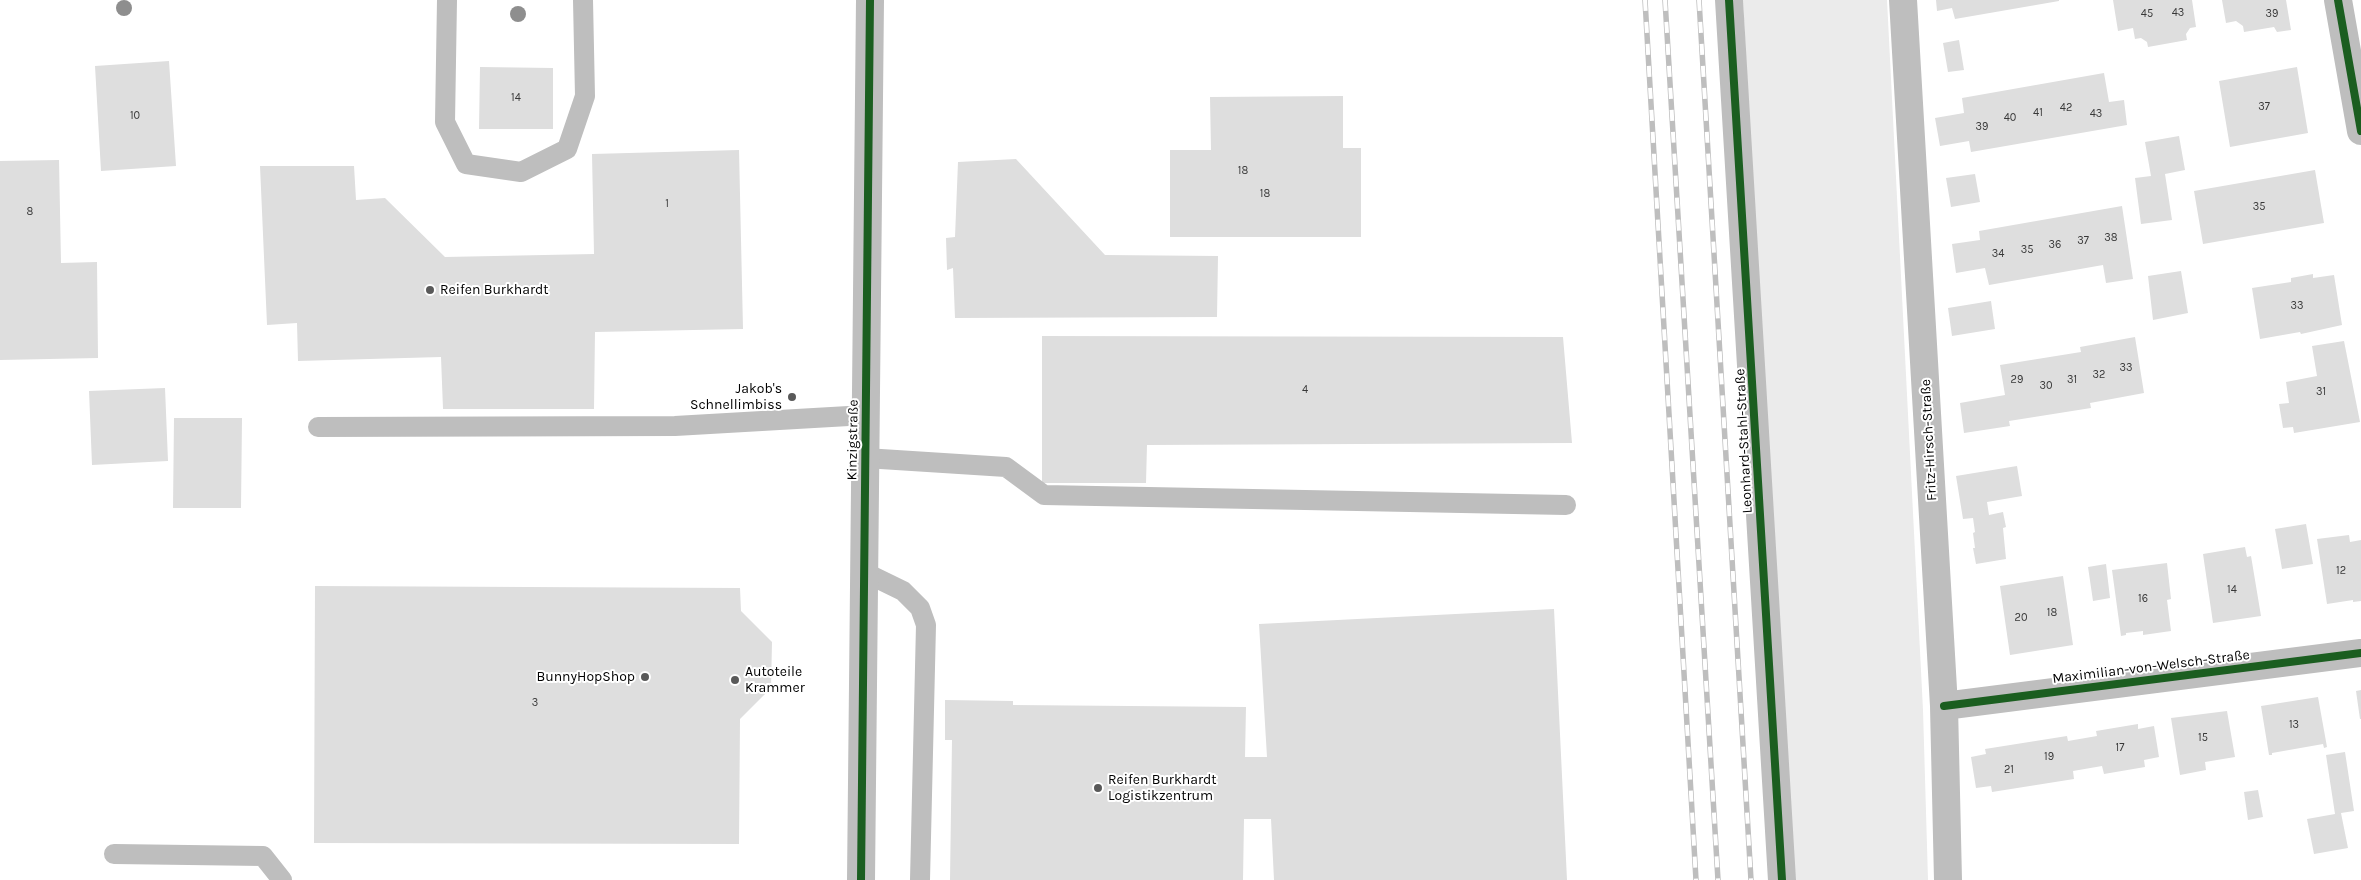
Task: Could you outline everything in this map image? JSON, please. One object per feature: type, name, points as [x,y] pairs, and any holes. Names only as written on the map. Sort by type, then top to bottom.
[{"type":"street","name":"Kinzigstraße","points":[[861,880],[870,0]]},
{"type":"street","name":"Leonhard-Stahl-Straße","points":[[1729,0],[1782,880]]},
{"type":"street","name":"Fritz-Hirsch-Straße","points":[[1903,0],[1944,706],[1948,880]]},
{"type":"street","points":[[2338,0],[2361,132]]},
{"type":"street","name":"Maximilian-von-Welsch-Straße","points":[[1944,706],[2361,652]]},
{"type":"lane","points":[[447,0],[445,122],[466,164],[521,172],[567,149],[585,96],[583,0]]},
{"type":"lane","points":[[318,427],[675,426],[866,415]]},
{"type":"lane","points":[[865,458],[1006,467],[1044,495],[1566,505]]},
{"type":"lane","points":[[864,572],[903,591],[920,608],[926,625],[920,880]]},
{"type":"lane","points":[[114,854],[263,856],[282,880]]},
{"type":"shaded area","points":[[1743,0],[1887,0],[1923,710],[1928,880],[1790,880]]},
{"type":"building","points":[[1936,0],[2059,1],[1955,19],[1952,8],[1937,11]]},
{"type":"building","points":[[2113,0],[2192,0],[2196,27],[2190,28],[2186,34],[2187,40],[2148,47],[2147,42],[2141,38],[2135,39],[2133,28],[2118,31]]},
{"type":"building","points":[[2222,0],[2286,0],[2291,30],[2277,32],[2274,27],[2244,32],[2243,26],[2236,21],[2226,23]]},
{"type":"building","points":[[1959,40],[1964,70],[1948,72],[1943,43]]},
{"type":"building","points":[[169,61],[176,166],[101,171],[95,66]]},
{"type":"building","points":[[480,67],[553,68],[553,129],[479,129]]},
{"type":"building","points":[[2297,67],[2308,133],[2230,147],[2219,81]]},
{"type":"building","points":[[2104,73],[2109,102],[2124,100],[2127,125],[1971,152],[1969,141],[1940,146],[1935,118],[1964,113],[1962,98]]},
{"type":"building","points":[[1343,96],[1343,148],[1361,148],[1361,237],[1170,237],[1170,150],[1211,150],[1210,97]]},
{"type":"building","points":[[2179,136],[2185,170],[2165,174],[2172,220],[2141,224],[2135,178],[2151,176],[2145,142]]},
{"type":"building","name":"Reifen Burkhardt","points":[[739,150],[743,329],[595,332],[594,409],[443,409],[441,357],[298,361],[297,323],[267,325],[260,166],[354,166],[356,200],[385,198],[445,257],[594,254],[592,154]]},
{"type":"building","points":[[1016,159],[1105,255],[1218,256],[1217,317],[955,318],[953,268],[947,270],[946,238],[955,237],[958,162]]},
{"type":"building","points":[[59,160],[61,263],[97,262],[98,358],[0,360],[0,161]]},
{"type":"building","points":[[2315,170],[2324,223],[2203,244],[2194,191]]},
{"type":"building","points":[[1975,174],[1980,202],[1951,207],[1946,178]]},
{"type":"building","points":[[2122,206],[2133,279],[2106,283],[2103,265],[1989,285],[1985,268],[1956,273],[1952,244],[1980,240],[1979,231]]},
{"type":"building","points":[[2181,271],[2188,313],[2153,320],[2148,276]]},
{"type":"building","points":[[2313,274],[2313,278],[2334,275],[2342,325],[2301,334],[2300,332],[2260,339],[2252,288],[2291,282],[2291,278]]},
{"type":"building","points":[[1991,301],[1995,329],[1952,336],[1948,308]]},
{"type":"building","points":[[1042,336],[1563,337],[1572,443],[1147,445],[1146,483],[1042,483]]},
{"type":"building","points":[[2135,337],[2144,393],[2090,403],[2091,408],[2009,421],[2010,426],[1964,433],[1960,403],[2005,395],[2000,365],[2081,352],[2080,347]]},
{"type":"building","points":[[2344,341],[2360,422],[2294,433],[2293,427],[2283,428],[2279,404],[2289,403],[2286,382],[2317,376],[2312,346]]},
{"type":"building","points":[[165,388],[168,461],[92,465],[89,391]]},
{"type":"building","points":[[174,418],[242,418],[241,508],[173,508]]},
{"type":"building","points":[[2017,466],[2022,496],[1987,502],[1989,515],[2003,512],[2006,527],[2003,528],[2006,559],[1976,564],[1973,548],[1975,548],[1973,533],[1975,532],[1973,518],[1963,519],[1956,476]]},
{"type":"building","points":[[2306,524],[2313,564],[2282,569],[2275,529]]},
{"type":"building","points":[[2349,535],[2350,542],[2361,540],[2361,601],[2353,602],[2353,600],[2327,604],[2317,539]]},
{"type":"building","points":[[2245,547],[2247,557],[2251,556],[2261,616],[2213,623],[2203,554]]},
{"type":"building","points":[[2167,563],[2171,599],[2167,600],[2171,631],[2143,635],[2143,631],[2126,633],[2126,635],[2121,636],[2112,570]]},
{"type":"building","points":[[2106,564],[2110,598],[2093,601],[2088,567]]},
{"type":"building","points":[[2063,576],[2073,645],[2010,655],[2000,586]]},
{"type":"building","points":[[315,586],[740,588],[741,611],[772,642],[771,688],[740,719],[739,844],[314,843]]},
{"type":"building","points":[[1554,609],[1567,880],[1274,880],[1271,819],[1244,819],[1243,880],[950,880],[952,740],[945,740],[945,700],[1013,701],[1013,705],[1246,707],[1245,757],[1267,757],[1259,624]]},
{"type":"building","points":[[2361,690],[2361,719],[2360,719],[2356,691]]},
{"type":"building","points":[[2318,697],[2327,747],[2324,748],[2323,744],[2269,755],[2261,706]]},
{"type":"building","points":[[2227,711],[2235,757],[2205,762],[2206,770],[2180,775],[2171,718]]},
{"type":"building","points":[[2138,724],[2138,729],[2154,726],[2159,757],[2144,760],[2145,767],[2104,774],[2102,766],[2073,771],[2074,779],[1992,792],[1991,786],[1976,788],[1971,757],[1986,754],[1985,749],[2067,736],[2068,741],[2097,736],[2096,731]]},
{"type":"building","points":[[2345,752],[2354,811],[2341,813],[2348,848],[2314,854],[2307,819],[2335,814],[2326,755]]},
{"type":"building","points":[[2258,790],[2263,817],[2248,820],[2244,792]]},
{"type":"railway","points":[[1645,0],[1696,880]]},
{"type":"railway","points":[[1665,0],[1718,880]]},
{"type":"railway","points":[[1699,0],[1751,880]]},
{"type":"cycle path","points":[[861,880],[870,0]]},
{"type":"cycle path","points":[[1729,0],[1782,880]]},
{"type":"cycle path","points":[[2338,0],[2361,131]]},
{"type":"cycle path","points":[[1944,706],[2361,653]]},
{"type":"place","name":"Reifen Burkhardt","points":[[430,290]]},
{"type":"place","name":"Jakob's Schnellimbiss","points":[[792,397]]},
{"type":"place","name":"BunnyHopShop","points":[[645,677]]},
{"type":"place","name":"Autoteile Krammer","points":[[735,680]]},
{"type":"place","name":"Reifen Burkhardt Logistikzentrum","points":[[1098,788]]}]
